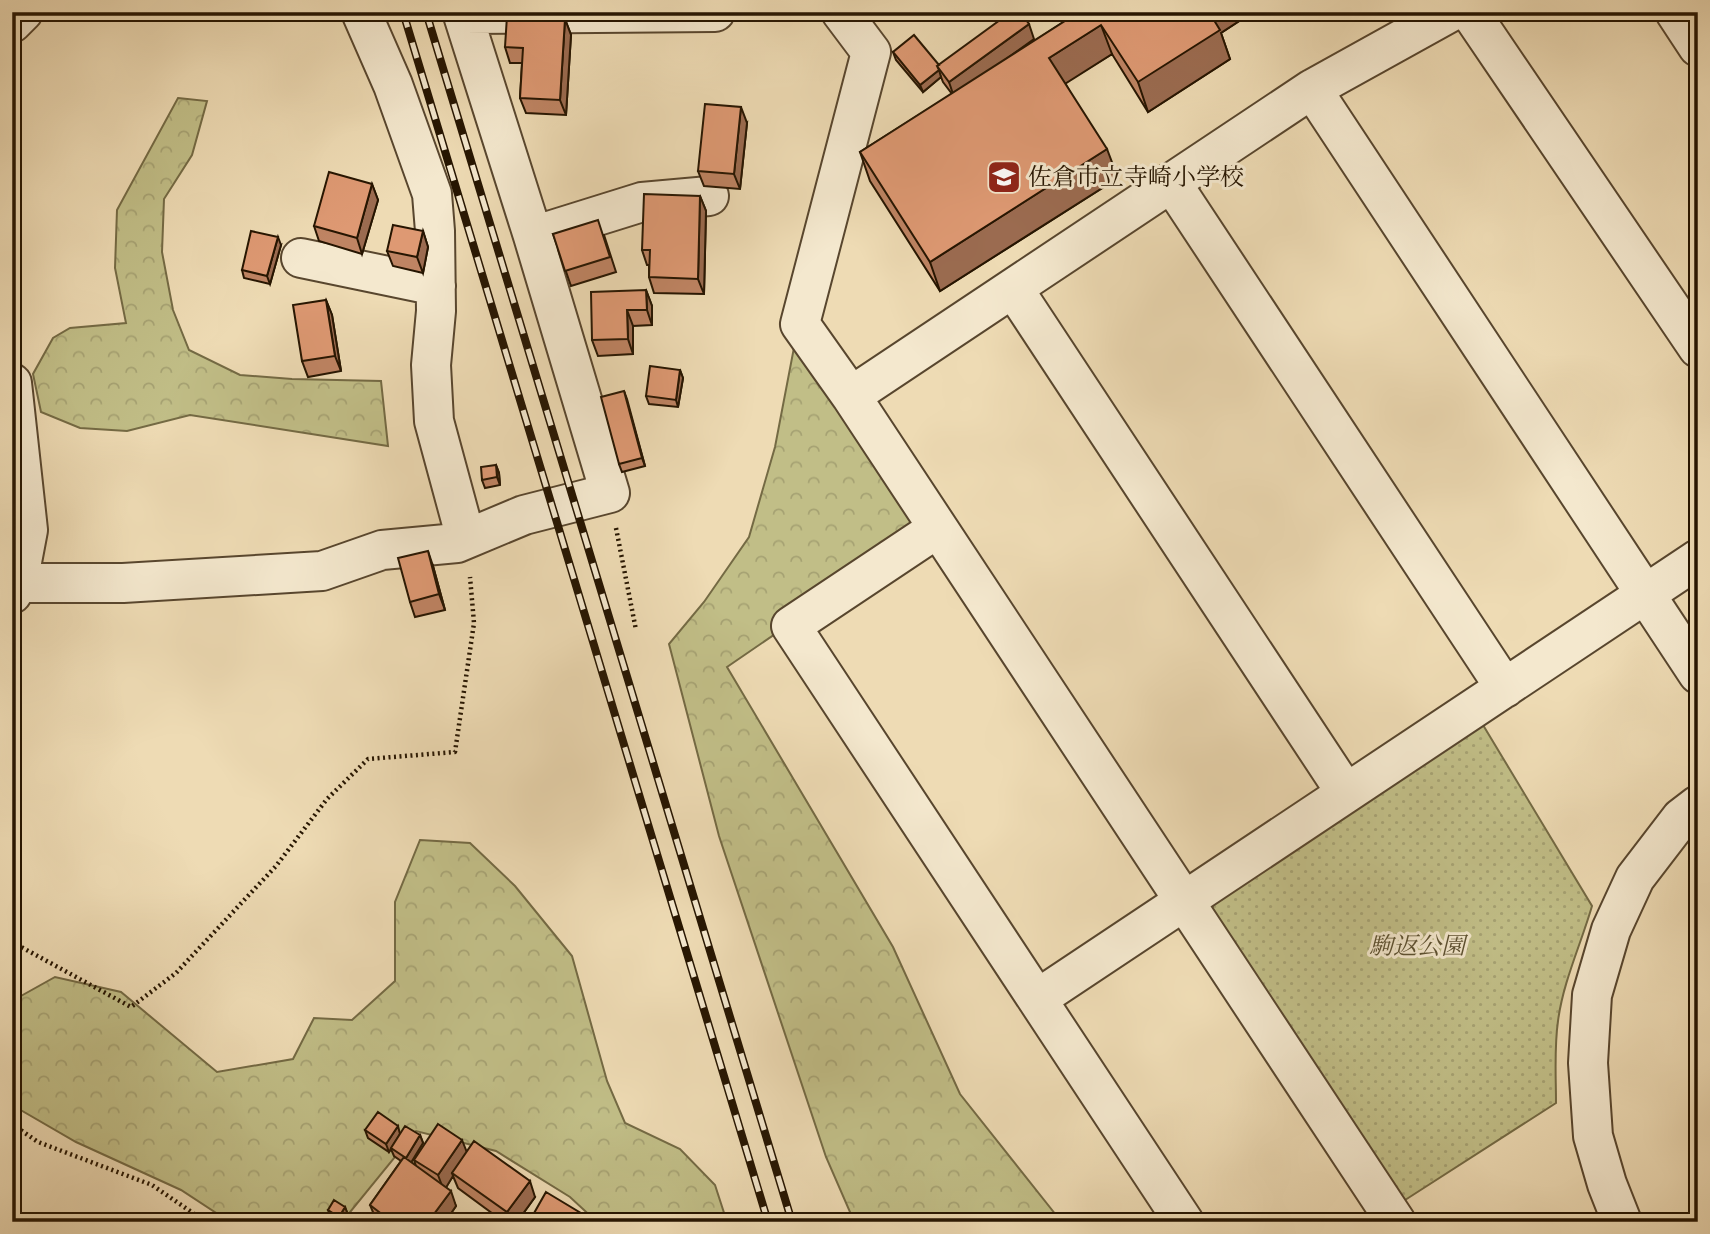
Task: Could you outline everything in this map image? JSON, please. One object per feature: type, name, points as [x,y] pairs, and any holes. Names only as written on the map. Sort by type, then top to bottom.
[{"type":"street","points":[[12,23],[23,12]]},
{"type":"street","points":[[361,12],[393,85],[432,194],[436,286],[431,365],[434,421],[466,539]]},
{"type":"street","points":[[12,383],[28,530],[15,589],[322,571],[382,550],[457,543],[524,515],[610,493],[533,236],[462,13],[715,12]]},
{"type":"street","points":[[841,12],[871,52],[800,324],[939,528],[1396,1222]]},
{"type":"street","points":[[851,396],[1312,89],[1451,12]]},
{"type":"street","points":[[1470,12],[1698,348]]},
{"type":"street","points":[[1675,12],[1698,47]]},
{"type":"street","points":[[1312,89],[1698,674]]},
{"type":"street","points":[[1171,183],[1505,688]]},
{"type":"street","points":[[533,236],[642,202],[709,196]]},
{"type":"street","points":[[301,258],[436,286]]},
{"type":"street","points":[[1013,288],[1346,793]]},
{"type":"street","points":[[939,528],[791,626],[1184,1222]]},
{"type":"street","points":[[1037,999],[1698,559]]},
{"type":"street","points":[[1622,1222],[1593,1136],[1588,1063],[1592,995],[1611,930],[1635,878],[1681,818],[1698,805]]},
{"type":"path","points":[[610,493],[636,630]]},
{"type":"path","points":[[12,942],[131,1007],[176,972],[276,866],[327,799],[368,759],[455,752],[474,623],[466,539]]},
{"type":"path","points":[[12,1124],[38,1142],[152,1185],[206,1222]]},
{"type":"green space","points":[[178,98],[207,101],[192,155],[164,199],[162,252],[173,310],[189,350],[240,375],[381,381],[388,446],[190,415],[127,431],[80,428],[41,412],[33,374],[53,338],[70,328],[126,323],[115,268],[117,210]]},
{"type":"green space","points":[[796,337],[924,532],[727,667],[893,947],[960,1094],[1056,1215],[1047,1222],[856,1222],[853,1219],[826,1157],[719,836],[669,644],[704,602],[749,537],[775,447]]},
{"type":"green space","name":"駒返公園","points":[[1480,720],[1592,906],[1560,1006],[1556,1041],[1556,1103],[1402,1202],[1211,914],[1216,892]]},
{"type":"green space","points":[[420,840],[470,843],[515,886],[572,956],[607,1081],[625,1123],[680,1149],[715,1185],[727,1222],[597,1222],[570,1197],[496,1151],[416,1131],[342,1222],[230,1222],[181,1190],[76,1142],[12,1105],[12,1001],[55,977],[121,992],[217,1072],[293,1059],[314,1018],[352,1020],[395,981],[395,902]]},
{"type":"building","points":[[1011,12],[1020,12],[1029,24],[949,82],[937,66]]},
{"type":"building","points":[[1079,12],[1209,12],[1220,30],[1138,82],[1101,25],[1049,58],[1107,149],[930,262],[860,152]]},
{"type":"building","points":[[507,16],[565,19],[560,100],[520,98],[523,48],[505,47]]},
{"type":"building","points":[[914,35],[939,65],[939,70],[920,85],[893,52]]},
{"type":"building","points":[[705,104],[741,107],[734,174],[698,171]]},
{"type":"building","points":[[329,172],[372,184],[357,238],[314,226]]},
{"type":"building","points":[[644,194],[700,196],[698,279],[649,277],[650,250],[642,250]]},
{"type":"building","points":[[598,220],[610,257],[565,271],[553,234]]},
{"type":"building","points":[[393,225],[423,231],[417,257],[387,251]]},
{"type":"building","points":[[251,231],[278,237],[267,276],[242,270]]},
{"type":"building","points":[[646,290],[647,310],[627,310],[628,339],[592,340],[591,292]]},
{"type":"building","points":[[326,300],[335,356],[302,361],[293,305]]},
{"type":"building","points":[[650,366],[680,370],[676,400],[646,396]]},
{"type":"building","points":[[624,391],[642,458],[619,464],[601,397]]},
{"type":"building","points":[[496,465],[497,477],[482,480],[481,467]]},
{"type":"building","points":[[428,551],[439,594],[410,602],[398,558]]},
{"type":"building","points":[[378,1112],[398,1126],[386,1144],[365,1130]]},
{"type":"building","points":[[438,1124],[462,1140],[438,1175],[414,1160]]},
{"type":"building","points":[[405,1126],[420,1135],[406,1158],[391,1148]]},
{"type":"building","points":[[474,1141],[530,1181],[507,1212],[452,1173]]},
{"type":"building","points":[[404,1157],[451,1191],[428,1222],[392,1222],[370,1205]]},
{"type":"building","points":[[546,1192],[594,1221],[545,1222],[533,1215]]},
{"type":"building","points":[[334,1200],[345,1207],[339,1217],[328,1210]]},
{"type":"railway","points":[[403,12],[768,1222]]},
{"type":"railway","points":[[426,12],[792,1222]]},
{"type":"place","name":"佐倉市立寺崎小学校","points":[[1004,177]]}]
